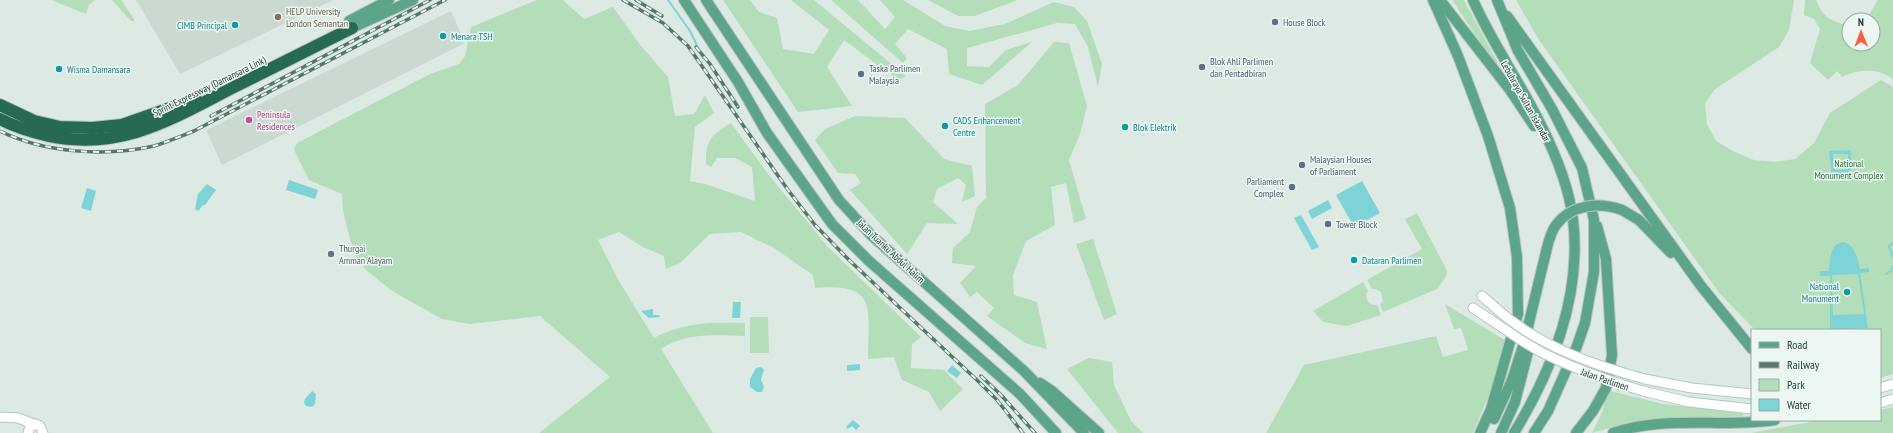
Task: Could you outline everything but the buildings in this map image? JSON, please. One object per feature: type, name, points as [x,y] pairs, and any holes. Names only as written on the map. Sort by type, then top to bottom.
[{"type":"highway","name":"Sprint Expressway (Damansara Link)","points":[[0,105],[34,121],[60,127],[92,128],[122,125],[188,103],[350,24]]},
{"type":"highway","name":"Sprint Expressway (Damansara Link)","points":[[0,119],[32,132],[65,139],[93,141],[111,139],[137,132],[174,118],[350,24]]},
{"type":"main road","points":[[350,24],[378,0]]},
{"type":"main road","points":[[350,24],[389,0]]},
{"type":"main road","points":[[350,24],[403,0]]},
{"type":"main road","points":[[350,24],[413,0]]},
{"type":"main road","points":[[684,0],[738,82],[767,134],[832,224],[868,261],[1021,395],[1056,433]]},
{"type":"main road","name":"Jalan Tuanku Abdul Halim","points":[[706,0],[839,200],[871,235],[1024,371],[1084,433]]},
{"type":"main road","points":[[1433,0],[1458,56],[1488,136],[1510,208],[1516,257],[1518,314],[1491,409],[1480,433]]},
{"type":"main road","points":[[1440,0],[1489,62],[1530,118],[1567,194]]},
{"type":"main road","name":"Lebuhraya Sultan Iskandar","points":[[1473,0],[1484,25],[1540,123],[1551,146],[1567,194],[1573,219],[1575,256],[1569,303],[1563,329],[1543,377],[1514,433]]},
{"type":"main road","points":[[1498,2],[1701,286],[1751,348]]},
{"type":"main road","name":"Lebuhraya Sultan Iskandar","points":[[1498,2],[1518,51],[1552,109],[1582,168],[1594,220],[1594,272],[1585,323],[1577,346],[1548,411],[1534,433]]},
{"type":"main road","points":[[1486,433],[1512,380],[1524,343],[1546,252],[1556,226],[1568,214],[1580,208],[1600,205],[1622,210],[1639,220],[1701,286]]},
{"type":"main road","points":[[1576,433],[1589,417],[1606,388],[1612,355],[1606,260],[1594,220]]},
{"type":"main road","points":[[1501,433],[1515,402],[1523,375],[1531,338],[1534,304]]},
{"type":"main road","points":[[1024,371],[1052,391],[1099,433]]},
{"type":"main road","points":[[1613,433],[1658,424],[1762,421]]},
{"type":"main road","points":[[1076,424],[1087,433]]},
{"type":"street","name":"Jalan Parlimen","points":[[1482,296],[1510,320],[1550,344],[1590,362],[1645,379],[1692,388],[1751,394]]},
{"type":"street","points":[[1487,318],[1495,307]]},
{"type":"street","name":"Jalan Parlimen","points":[[1473,308],[1542,353],[1597,377],[1643,391],[1689,402],[1751,409]]},
{"type":"street","points":[[1881,388],[1893,384]]},
{"type":"street","points":[[1689,402],[1692,388]]},
{"type":"street","points":[[1881,403],[1893,399]]},
{"type":"street","points":[[2,421],[15,422],[31,428],[40,426],[44,432]]},
{"type":"shaded area","points":[[136,0],[333,0],[180,74]]},
{"type":"shaded area","points":[[451,11],[465,43],[222,165],[206,130]]},
{"type":"green space","points":[[51,0],[95,0],[89,5],[86,14]]},
{"type":"green space","points":[[112,0],[121,0],[134,21],[131,21]]},
{"type":"green space","points":[[537,0],[563,0],[584,19],[613,7],[641,46],[668,77],[675,116],[694,114],[705,95],[714,113],[695,127],[690,181],[705,184],[755,201],[752,167],[735,158],[717,158],[711,167],[706,164],[708,144],[711,139],[719,131],[731,123],[768,174],[828,247],[921,337],[912,344],[911,368],[944,370],[963,389],[940,411],[929,392],[902,380],[894,357],[868,359],[868,313],[866,302],[860,295],[850,290],[815,288],[813,275],[774,248],[741,232],[710,234],[680,263],[666,269],[664,256],[643,247],[619,232],[598,240],[619,281],[654,338],[676,329],[698,324],[745,323],[745,336],[713,335],[691,337],[670,344],[661,349],[713,433],[539,433],[610,377],[540,316],[470,324],[442,319],[392,291],[365,269],[354,254],[343,211],[342,194],[309,180],[294,150],[297,143],[430,74],[459,64],[465,56],[471,27]]},
{"type":"green space","points":[[723,0],[750,0],[759,12],[777,18],[783,49],[814,54],[829,30],[791,0],[814,0],[906,76],[898,80],[844,40],[827,67],[852,106],[798,112]]},
{"type":"green space","points":[[831,0],[858,0],[885,29],[895,17],[880,0],[903,0],[945,26],[969,31],[1005,24],[1054,2],[1074,7],[1087,21],[1102,64],[1098,87],[1088,47],[1075,24],[1057,23],[967,48],[967,66],[989,67],[1006,50],[1032,42],[982,85],[949,74],[947,49],[908,29],[895,44],[907,58],[903,63]]},
{"type":"green space","points":[[928,0],[1018,0],[975,16],[958,16]]},
{"type":"green space","points":[[1452,0],[1464,0],[1498,63],[1495,64]]},
{"type":"green space","name":"National Monument Complex","points":[[1516,0],[1794,0],[1789,30],[1779,47],[1714,90],[1705,104],[1707,124],[1716,141],[1733,151],[1754,160],[1774,162],[1795,159],[1814,143],[1830,113],[1881,80],[1893,87],[1893,374],[1881,378],[1881,329],[1754,329],[1720,294],[1539,40]]},
{"type":"green space","points":[[1805,0],[1816,0],[1828,18],[1841,23],[1841,52],[1881,52],[1881,12],[1871,12],[1878,0],[1893,0],[1893,79],[1887,75],[1868,70],[1855,72],[1842,77],[1837,71],[1828,80],[1810,63],[1820,29],[1814,19],[1804,15]]},
{"type":"green space","points":[[1054,42],[1069,43],[1087,106],[1080,134],[1069,160],[1086,219],[1074,223],[1066,183],[1051,187],[1055,225],[1026,241],[1013,275],[1014,295],[1037,302],[1047,349],[1025,343],[987,316],[994,308],[977,292],[970,297],[960,283],[976,266],[952,263],[953,248],[970,232],[977,207],[986,198],[985,104],[1018,85]]},
{"type":"green space","points":[[855,116],[905,118],[944,159],[972,166],[975,196],[962,202],[966,185],[958,178],[937,189],[933,202],[958,224],[927,223],[907,254],[850,190],[861,183],[855,174],[838,173],[815,140],[825,129]]},
{"type":"green space","points":[[1417,213],[1447,271],[1446,276],[1437,289],[1383,312],[1380,304],[1383,301],[1381,292],[1372,289],[1367,280],[1422,249],[1405,219]]},
{"type":"green space","points":[[1093,239],[1117,314],[1104,320],[1076,244]]},
{"type":"green space","points":[[1363,282],[1368,291],[1366,295],[1367,300],[1371,304],[1377,305],[1381,315],[1347,326],[1323,322],[1313,311]]},
{"type":"green space","points":[[1445,304],[1508,342],[1491,390],[1473,433],[1266,433],[1304,365],[1436,336],[1443,357],[1468,350],[1461,328],[1454,329]]},
{"type":"green space","points":[[750,317],[768,317],[769,353],[750,353]]},
{"type":"green space","points":[[1089,358],[1112,362],[1114,385],[1131,421],[1143,433],[1118,433],[1067,369]]},
{"type":"green space","points":[[1606,390],[1663,404],[1744,413],[1743,416],[1627,423],[1592,433],[1603,410]]},
{"type":"green space","points":[[1893,407],[1893,433],[1751,433],[1816,421],[1881,421],[1881,410]]},
{"type":"water","points":[[1851,150],[1851,177],[1832,178],[1829,151]],"holes":[[[1833,154],[1848,154],[1848,169],[1835,170]]]},
{"type":"water","points":[[289,180],[318,190],[315,199],[286,190]]},
{"type":"water","points":[[1362,181],[1380,213],[1354,227],[1336,195]]},
{"type":"water","points":[[207,184],[216,190],[205,205],[203,205],[198,211],[195,209],[198,194]]},
{"type":"water","points":[[87,188],[96,191],[91,211],[81,208]]},
{"type":"water","points":[[1328,200],[1332,208],[1312,219],[1308,211]]},
{"type":"water","points":[[1301,215],[1319,247],[1312,250],[1294,218]]},
{"type":"water","points":[[1843,242],[1851,246],[1857,256],[1860,269],[1869,268],[1869,272],[1860,273],[1868,328],[1830,329],[1830,276],[1820,276],[1820,271],[1829,271],[1832,253],[1835,246]],"holes":[[[1858,274],[1864,314],[1833,315],[1832,275]]]},
{"type":"water","points":[[733,302],[741,302],[740,318],[732,318]]},
{"type":"water","points":[[653,309],[653,315],[659,315],[660,317],[649,318],[641,311]]},
{"type":"water","points":[[860,364],[860,370],[847,371],[847,365]]},
{"type":"water","points":[[952,365],[961,373],[957,378],[947,371]]},
{"type":"water","points":[[760,367],[764,369],[761,380],[764,387],[762,392],[757,392],[750,387],[750,379],[756,368]]},
{"type":"water","points":[[312,391],[316,394],[315,404],[312,407],[306,406],[304,403],[305,399]]},
{"type":"water","points":[[853,420],[860,426],[856,430],[852,426],[848,429],[846,427]]},
{"type":"waterway","points":[[668,0],[690,31],[703,58]]},
{"type":"waterway","points":[[1893,243],[1889,246],[1893,258]]},
{"type":"waterway","points":[[1886,274],[1891,271],[1893,266]]},
{"type":"railway","points":[[211,116],[430,0]]},
{"type":"railway","points":[[0,131],[36,144],[76,151],[116,151],[154,146],[194,131],[445,0]]},
{"type":"railway","points":[[623,0],[663,23],[688,46],[788,190],[815,225],[849,260],[978,381],[997,400],[1023,433]]},
{"type":"railway","points":[[636,0],[662,16]]},
{"type":"railway","points":[[696,47],[710,64],[738,107]]},
{"type":"railway","points":[[981,376],[1001,395],[1035,433]]},
{"type":"place","name":"HELP University London Semantan","points":[[278,17]]},
{"type":"place","name":"House Block","points":[[1275,22]]},
{"type":"place","name":"CIMB Principal","points":[[235,25]]},
{"type":"place","name":"Menara TSH","points":[[443,36]]},
{"type":"place","name":"Blok Ahli Parlimen dan Pentadbiran","points":[[1202,67]]},
{"type":"place","name":"Wisma Damansara","points":[[59,69]]},
{"type":"place","name":"Taska Parlimen Malaysia","points":[[861,74]]},
{"type":"place","name":"Peninsula Residences","points":[[249,120]]},
{"type":"place","name":"CADS Enhancement Centre","points":[[945,126]]},
{"type":"place","name":"Blok Elektrik","points":[[1125,127]]},
{"type":"place","name":"Malaysian Houses of Parliament","points":[[1302,165]]},
{"type":"place","name":"Parliament Complex","points":[[1292,187]]},
{"type":"place","name":"Tower Block","points":[[1328,224]]},
{"type":"place","name":"Thurgai Amman Alayam","points":[[331,254]]},
{"type":"place","name":"Dataran Parlimen","points":[[1354,260]]},
{"type":"place","name":"National Monument","points":[[1847,292]]}]
